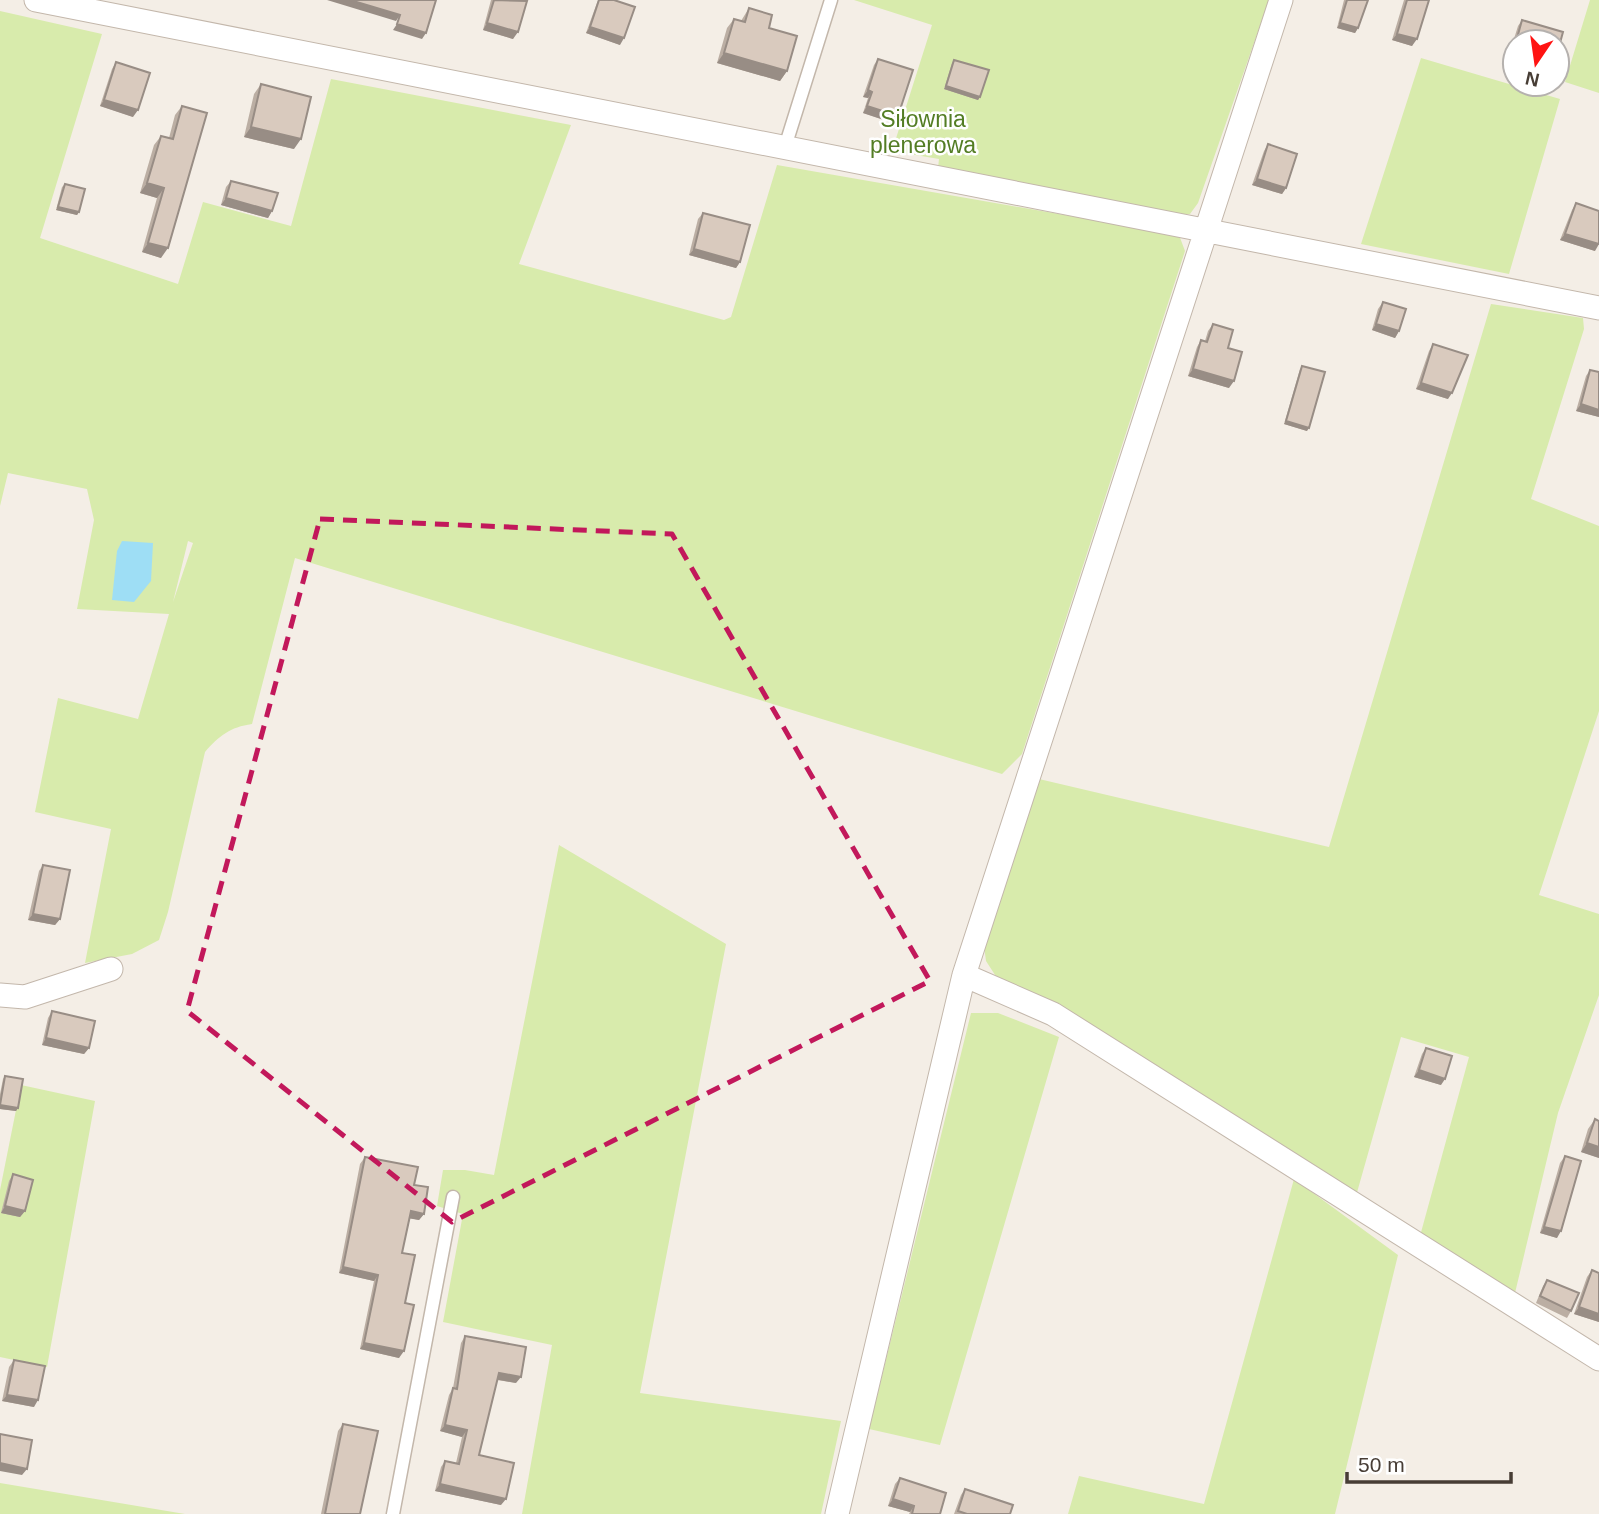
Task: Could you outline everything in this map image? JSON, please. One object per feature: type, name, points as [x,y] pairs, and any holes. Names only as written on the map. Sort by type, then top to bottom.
[{"type":"street","points":[[36,0],[1599,308]]},
{"type":"street","points":[[837,1514],[964,975],[1281,0]]},
{"type":"street","points":[[0,995],[25,997],[111,969]]},
{"type":"street","points":[[964,975],[1053,1014],[1599,1359]]},
{"type":"lane","points":[[785,147],[831,0]]},
{"type":"lane","points":[[393,1514],[453,1197]]},
{"type":"highlighted area","points":[[320,519],[672,534],[930,981],[452,1222],[187,1011]]},
{"type":"green space","name":"Siłownia plenerowa","points":[[854,0],[1269,0],[1198,203],[1190,214],[1175,215],[938,168],[939,159],[892,151],[932,25]]},
{"type":"green space","points":[[1590,0],[1599,0],[1599,93],[1571,84],[1571,62]]},
{"type":"green space","points":[[0,11],[102,34],[40,238],[178,284],[203,202],[291,226],[331,79],[571,125],[519,264],[724,320],[731,317],[777,165],[1179,235],[1185,251],[1022,754],[1002,774],[295,558],[252,724],[226,733],[205,752],[159,940],[132,954],[85,963],[111,829],[35,812],[58,698],[138,719],[169,614],[77,609],[94,520],[87,489],[8,473],[0,506]],"holes":[[[188,541],[193,543],[173,602]]]},
{"type":"green space","points":[[1421,58],[1501,82],[1501,98],[1560,99],[1509,274],[1361,244]]},
{"type":"green space","points":[[1491,304],[1583,318],[1584,329],[1531,499],[1599,526],[1599,711],[1539,895],[1599,914],[1599,995],[1558,1113],[1515,1293],[1420,1236],[1469,1057],[1401,1037],[1356,1196],[997,978],[986,961],[984,946],[1039,779],[1329,847]]},
{"type":"green space","points":[[559,845],[726,944],[640,1393],[841,1421],[821,1514],[522,1514],[552,1345],[443,1322],[463,1214],[437,1206],[443,1170],[465,1170],[494,1175]]},
{"type":"green space","points":[[971,1013],[998,1013],[1059,1037],[940,1445],[869,1429]]},
{"type":"green space","points":[[21,1085],[95,1101],[47,1367],[0,1357],[0,1190]]},
{"type":"green space","points":[[1294,1179],[1398,1255],[1335,1514],[1068,1514],[1079,1476],[1204,1504]]},
{"type":"green space","points":[[0,1483],[185,1514],[0,1514]]},
{"type":"water","points":[[122,541],[153,543],[151,581],[134,602],[112,600],[117,551]]},
{"type":"building","points":[[350,0],[436,0],[426,33],[397,24],[400,15]]},
{"type":"building","points":[[494,0],[527,1],[518,32],[487,23]]},
{"type":"building","points":[[599,0],[614,0],[635,7],[624,38],[590,27]]},
{"type":"building","points":[[1347,0],[1368,0],[1358,28],[1340,23]]},
{"type":"building","points":[[1407,0],[1429,0],[1417,39],[1397,34]]},
{"type":"building","points":[[749,8],[772,15],[769,28],[797,36],[787,71],[724,53],[734,19],[745,22]]},
{"type":"building","points":[[1522,20],[1549,28],[1520,28]]},
{"type":"building","points":[[878,59],[913,70],[898,116],[867,106],[872,92],[868,90]]},
{"type":"building","points":[[954,60],[989,70],[980,97],[946,86]]},
{"type":"building","points":[[116,62],[150,73],[138,110],[104,100]]},
{"type":"building","points":[[261,84],[311,97],[301,139],[251,127]]},
{"type":"building","points":[[182,106],[207,113],[168,248],[148,243],[164,188],[147,183],[161,136],[173,139]]},
{"type":"building","points":[[1268,144],[1297,154],[1286,188],[1257,179]]},
{"type":"building","points":[[231,181],[278,193],[272,211],[226,198]]},
{"type":"building","points":[[65,184],[85,189],[79,212],[58,207]]},
{"type":"building","points":[[1576,203],[1599,211],[1599,244],[1565,234]]},
{"type":"building","points":[[703,213],[750,225],[740,262],[694,249]]},
{"type":"building","points":[[1383,302],[1406,309],[1399,331],[1376,324]]},
{"type":"building","points":[[1213,324],[1233,330],[1228,348],[1242,352],[1234,381],[1193,369],[1201,340],[1207,342]]},
{"type":"building","points":[[1433,344],[1468,355],[1452,393],[1421,383]]},
{"type":"building","points":[[1302,366],[1325,372],[1309,428],[1286,421]]},
{"type":"building","points":[[1590,370],[1599,372],[1599,410],[1581,404]]},
{"type":"building","points":[[43,865],[70,870],[60,919],[33,914]]},
{"type":"building","points":[[52,1011],[95,1021],[89,1048],[46,1038]]},
{"type":"building","points":[[1426,1048],[1452,1056],[1445,1079],[1419,1070]]},
{"type":"building","points":[[5,1076],[23,1079],[18,1108],[0,1105]]},
{"type":"building","points":[[1595,1119],[1599,1121],[1599,1147],[1587,1143]]},
{"type":"building","points":[[1565,1156],[1581,1161],[1561,1231],[1544,1227]]},
{"type":"building","points":[[365,1157],[418,1167],[414,1185],[428,1187],[424,1214],[411,1211],[402,1253],[415,1255],[405,1303],[414,1305],[404,1351],[364,1343],[378,1275],[343,1267]]},
{"type":"building","points":[[13,1174],[33,1180],[25,1211],[5,1206]]},
{"type":"building","points":[[1592,1270],[1599,1273],[1599,1314],[1579,1307]]},
{"type":"building","points":[[1547,1280],[1579,1293],[1571,1311],[1540,1296]]},
{"type":"building","points":[[465,1336],[526,1347],[521,1377],[499,1373],[479,1455],[514,1463],[506,1499],[440,1484],[445,1461],[459,1464],[467,1430],[445,1425],[453,1388],[457,1389]]},
{"type":"building","points":[[14,1360],[45,1366],[38,1400],[7,1395]]},
{"type":"building","points":[[343,1424],[378,1431],[360,1514],[325,1514]]},
{"type":"building","points":[[0,1434],[32,1440],[27,1469],[0,1463]]},
{"type":"building","points":[[900,1478],[946,1493],[940,1514],[912,1514],[914,1506],[893,1499]]},
{"type":"building","points":[[965,1489],[1013,1505],[1010,1514],[967,1514],[958,1511]]}]
